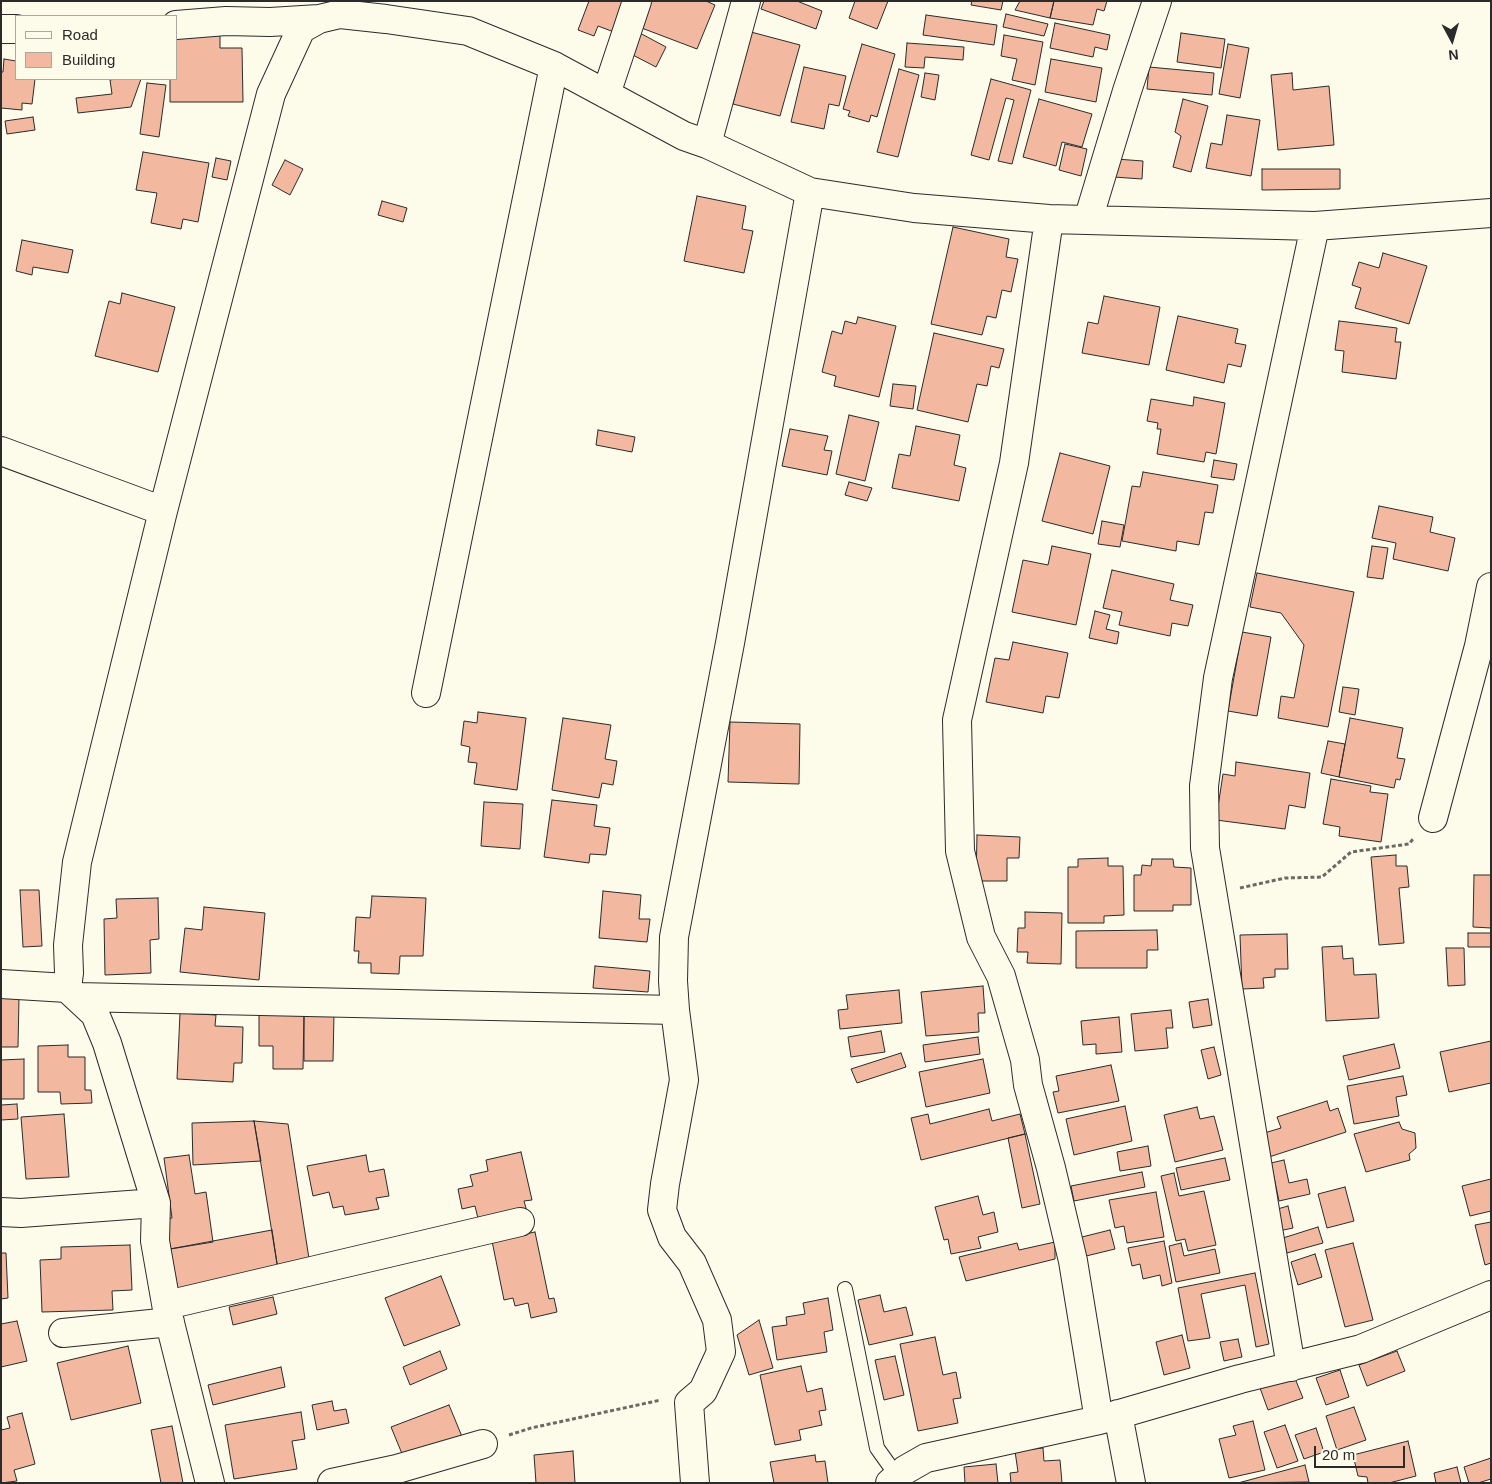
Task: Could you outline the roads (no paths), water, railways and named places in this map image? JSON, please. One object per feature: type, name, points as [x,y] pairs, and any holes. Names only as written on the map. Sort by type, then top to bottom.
[{"type":"street","points":[[606,94],[637,1]]},
{"type":"street","points":[[707,144],[746,1]]},
{"type":"street","points":[[1088,220],[1127,91],[1157,1]]},
{"type":"street","points":[[178,25],[226,21],[270,22],[318,19],[340,14],[468,31],[554,66],[684,136],[707,144],[810,192],[914,208],[1049,219],[1315,226],[1491,213]]},
{"type":"street","points":[[210,1483],[168,1314],[155,1241],[156,1203],[107,1043],[95,1014],[72,992],[68,945],[77,862],[163,511],[271,94],[301,29],[318,19]]},
{"type":"street","points":[[1,29],[15,29]]},
{"type":"street","points":[[426,693],[554,66]]},
{"type":"street","points":[[695,1483],[689,1403],[703,1391],[721,1352],[718,1320],[692,1263],[672,1237],[662,1210],[684,1080],[675,1010],[673,981],[674,937],[730,644],[810,192]]},
{"type":"street","points":[[1049,219],[1014,463],[957,720],[960,851],[981,937],[1002,976],[1073,1261],[1084,1332],[1108,1417],[1131,1483]]},
{"type":"street","points":[[1291,1368],[1205,848],[1204,786],[1218,678],[1315,226]]},
{"type":"street","points":[[1,451],[163,511]]},
{"type":"street","points":[[1433,818],[1479,646],[1491,587]]},
{"type":"street","points":[[1,984],[72,992],[675,1010]]},
{"type":"street","points":[[1,1212],[21,1213],[156,1203]]},
{"type":"street","points":[[63,1334],[168,1314],[520,1222]]},
{"type":"street","points":[[893,1479],[926,1458],[1108,1417],[1240,1379],[1361,1350],[1490,1299]]},
{"type":"street","points":[[332,1483],[397,1470],[484,1444]]},
{"type":"lane","points":[[845,1289],[877,1448],[893,1479]]}]
